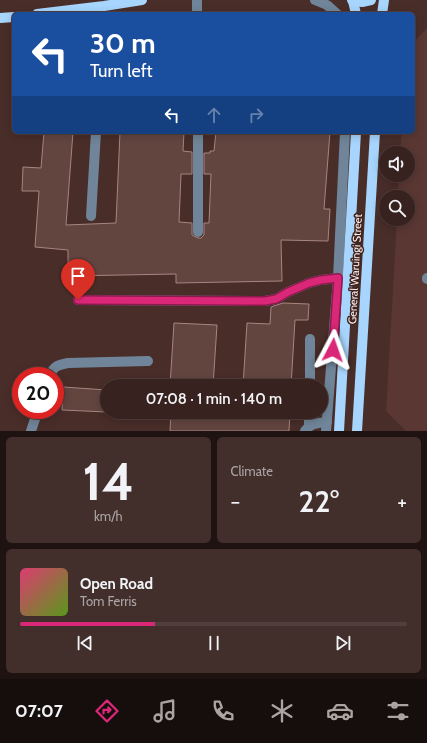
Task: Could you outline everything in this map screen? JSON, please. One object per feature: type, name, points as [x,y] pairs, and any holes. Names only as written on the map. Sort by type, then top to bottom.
[{"type":"main road","points":[[70,12],[103,10],[142,0]]},
{"type":"main road","points":[[355,12],[352,0],[362,2],[371,0]]},
{"type":"main road","points":[[382,12],[384,0]]},
{"type":"main road","points":[[0,18],[12,17]]},
{"type":"main road","name":"General Waruingi Street","points":[[339,431],[356,134]]},
{"type":"main road","name":"General Waruingi Street","points":[[357,431],[375,134]]},
{"type":"street","points":[[198,0],[198,12]]},
{"type":"street","points":[[315,0],[327,5],[336,12]]},
{"type":"street","points":[[91,216],[96,134]]},
{"type":"street","points":[[198,134],[198,232]]},
{"type":"street","points":[[307,428],[317,423],[326,426],[338,278],[345,134]]},
{"type":"street","points":[[78,300],[265,301],[276,299],[309,283],[338,278]]},
{"type":"street","points":[[310,339],[310,379]]},
{"type":"street","points":[[55,367],[57,365],[68,363],[148,361]]},
{"type":"street","points":[[30,431],[35,419]]},
{"type":"shaded area","points":[[427,28],[427,431],[406,431],[386,411],[397,226],[415,226],[415,190],[398,190],[399,182],[415,182],[415,146],[401,146],[402,134],[415,134],[415,41]]},
{"type":"building","points":[[44,134],[73,134],[66,225],[116,223],[120,134],[184,134],[183,151],[192,152],[192,174],[181,174],[179,222],[192,223],[192,235],[201,238],[204,235],[204,223],[209,223],[211,174],[204,174],[204,153],[214,151],[216,134],[330,134],[324,209],[330,209],[328,241],[281,240],[282,281],[176,283],[176,274],[68,276],[68,250],[35,247],[39,191],[22,191],[23,167],[41,168]]},
{"type":"building","points":[[283,303],[309,304],[308,320],[295,320],[291,379],[243,379],[247,323],[270,324],[271,307]]},
{"type":"building","points":[[174,323],[217,325],[213,379],[170,379]]},
{"type":"building","points":[[64,387],[100,390],[100,412],[64,410]]},
{"type":"building","points":[[171,419],[290,419],[289,431],[170,431]]},
{"type":"route","points":[[78,300],[265,301],[276,299],[309,283],[338,278],[333,350]]}]
